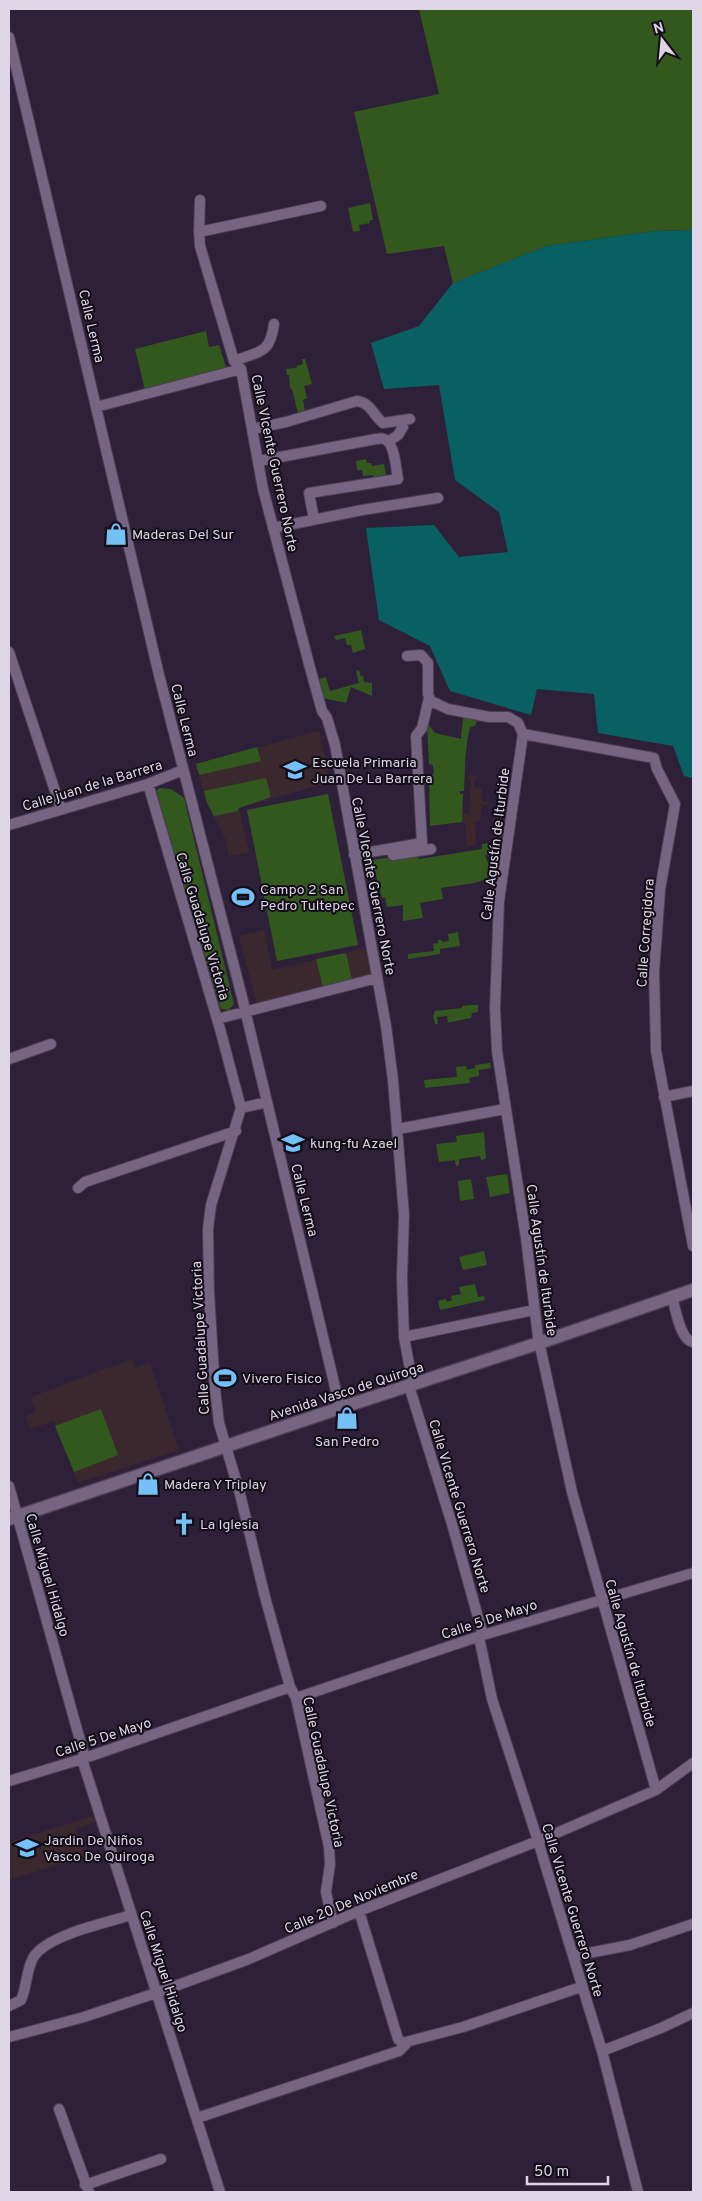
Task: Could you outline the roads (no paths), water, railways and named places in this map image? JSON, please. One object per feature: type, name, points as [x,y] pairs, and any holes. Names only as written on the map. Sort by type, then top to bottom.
[{"type":"street","name":"Calle Lerma","points":[[9,37],[183,770],[267,1102],[340,1408]]},
{"type":"street","name":"Calle VIcente Guerrero Norte","points":[[200,200],[200,246],[234,361],[241,370],[263,489],[314,682],[335,745],[386,1026],[398,1129],[404,1215],[402,1278],[404,1338],[411,1385],[452,1524],[481,1636],[492,1699],[602,2050],[638,2192]]},
{"type":"street","points":[[199,232],[321,206]]},
{"type":"street","points":[[234,361],[266,348],[272,339],[274,324]]},
{"type":"street","points":[[96,407],[241,370]]},
{"type":"street","points":[[253,429],[286,422],[357,400],[369,406],[383,423],[405,420],[398,435],[388,442]]},
{"type":"street","points":[[259,461],[376,439],[384,439],[388,442],[402,478],[309,493],[314,519]]},
{"type":"street","points":[[274,528],[314,519],[438,498]]},
{"type":"street","points":[[9,652],[61,809]]},
{"type":"street","points":[[354,857],[422,843],[416,736],[422,728],[429,698],[428,663],[421,655],[406,656]]},
{"type":"street","points":[[429,698],[448,709],[489,717],[508,717],[518,723],[523,734]]},
{"type":"street","name":"Calle Corregidora","points":[[523,734],[654,758],[657,769],[675,804],[660,890],[654,972],[656,1051],[693,1246]]},
{"type":"street","name":"Calle Agustín de Iturbide","points":[[523,734],[498,909],[494,1008],[497,1051],[526,1238],[534,1310],[572,1492],[656,1790]]},
{"type":"street","name":"Calle juan de la Barrera","points":[[9,825],[148,784],[183,770]]},
{"type":"street","name":"Calle Guadalupe Victoria","points":[[148,784],[241,1108],[236,1131],[211,1205],[208,1229],[209,1293],[215,1389],[219,1424],[240,1494],[265,1597],[290,1687],[296,1698],[328,1847],[330,1864],[326,1892],[333,1923]]},
{"type":"street","points":[[354,857],[432,849]]},
{"type":"street","points":[[217,1019],[377,978]]},
{"type":"street","points":[[9,1060],[51,1044]]},
{"type":"street","points":[[664,1097],[693,1092]]},
{"type":"street","points":[[241,1108],[267,1102]]},
{"type":"street","points":[[398,1129],[505,1110]]},
{"type":"street","points":[[78,1188],[85,1182],[236,1131]]},
{"type":"street","name":"Avenida Vasco de Quiroga","points":[[13,1518],[540,1343],[693,1290]]},
{"type":"street","points":[[672,1296],[683,1334],[688,1340],[693,1342]]},
{"type":"street","points":[[404,1338],[534,1310]]},
{"type":"street","name":"Calle Miguel Hidalgo","points":[[9,1486],[13,1518],[84,1759],[131,1914],[220,2192]]},
{"type":"street","name":"Calle 5 De Mayo","points":[[296,1698],[481,1636],[693,1573]]},
{"type":"street","name":"Calle 5 De Mayo","points":[[9,1781],[84,1759],[290,1687]]},
{"type":"street","name":"Calle 20 De Noviembre","points":[[9,2037],[84,2017],[156,1993],[249,1958],[333,1923],[359,1910],[538,1841],[656,1790],[693,1764]]},
{"type":"street","points":[[359,1910],[398,2039],[404,2044]]},
{"type":"street","points":[[9,2006],[21,2000],[31,1963],[40,1948],[68,1935],[131,1914]]},
{"type":"street","points":[[573,1956],[630,1945],[693,1924]]},
{"type":"street","points":[[197,2118],[399,2051],[404,2044],[581,1987]]},
{"type":"street","points":[[602,2050],[661,2028],[693,2013]]},
{"type":"street","points":[[58,2109],[87,2188],[161,2158]]},
{"type":"place","name":"Maderas Del Sur","points":[[116,534]]},
{"type":"place","name":"Escuela Primaria Juan De La Barrera","points":[[295,770]]},
{"type":"place","name":"Campo 2 San Pedro Tultepec","points":[[243,897]]},
{"type":"place","name":"kung-fu Azael","points":[[293,1143]]},
{"type":"place","name":"Vivero Fisico","points":[[225,1378]]},
{"type":"place","name":"San Pedro","points":[[347,1418]]},
{"type":"place","name":"Madera Y Triplay","points":[[148,1484]]},
{"type":"place","name":"La Iglesia","points":[[184,1524]]},
{"type":"place","name":"Jardin De Niños Vasco De Quiroga","points":[[27,1848]]}]
